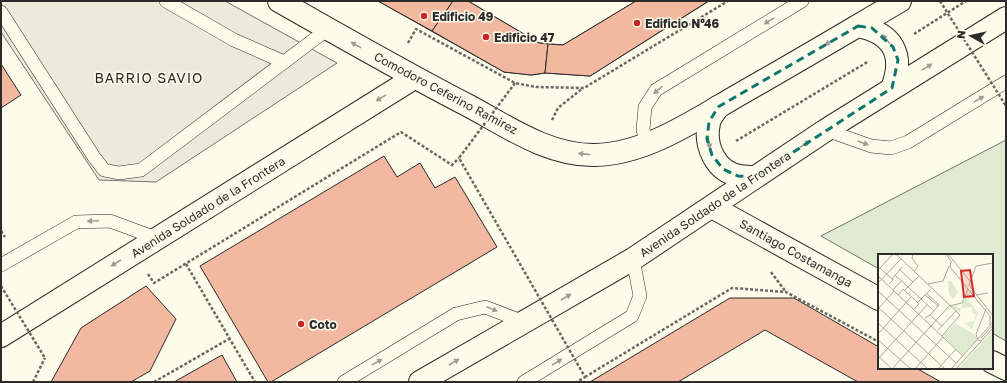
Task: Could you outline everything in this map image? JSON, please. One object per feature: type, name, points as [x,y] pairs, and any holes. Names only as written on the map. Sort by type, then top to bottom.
[{"type":"street","name":"Comodoro Ceferino Ramirez","points":[[279,1],[414,78],[541,144],[566,152],[595,155],[623,152],[647,144]]},
{"type":"street","points":[[647,144],[692,122],[900,1]]},
{"type":"street","name":"Avenida Soldado de la Frontera","points":[[420,382],[633,259],[826,130],[1006,18]]},
{"type":"street","points":[[858,26],[872,28],[884,36],[893,47],[898,60],[897,75],[892,88]]},
{"type":"street","name":"Avenida Soldado de la Frontera","points":[[1,336],[414,78]]},
{"type":"street","points":[[718,107],[709,122],[707,139],[712,155],[723,168],[738,176],[755,177]]},
{"type":"street","name":"Santiago Costamanga","points":[[712,207],[878,298]]},
{"type":"street","points":[[993,363],[1006,370]]},
{"type":"lane","points":[[166,1],[234,40],[284,62]]},
{"type":"lane","points":[[647,144],[643,130],[646,107],[656,90],[802,1]]},
{"type":"lane","points":[[1,12],[94,157],[104,170],[119,173],[141,170],[328,29]]},
{"type":"lane","points":[[826,130],[871,146],[891,148],[908,142],[1006,82]]},
{"type":"lane","points":[[1,265],[42,240],[76,222],[110,221],[156,238]]},
{"type":"lane","points":[[524,382],[632,316],[640,296],[633,259]]},
{"type":"lane","points":[[344,382],[456,314],[485,306],[524,322]]},
{"type":"path","points":[[558,108],[584,88],[728,1]]},
{"type":"path","points":[[940,1],[1006,106]]},
{"type":"path","points":[[712,155],[893,47],[966,1]]},
{"type":"path","points":[[416,29],[515,83],[536,87],[584,88]]},
{"type":"path","points":[[154,283],[401,132],[452,165],[459,158],[515,83]]},
{"type":"path","points":[[459,158],[585,377]]},
{"type":"path","points":[[186,264],[255,382]]},
{"type":"path","points":[[768,267],[786,292]]},
{"type":"path","points":[[1,286],[45,358],[33,382]]},
{"type":"path","points":[[577,382],[732,288],[786,292],[878,342]]},
{"type":"path","points":[[154,382],[229,339]]},
{"type":"highlighted area","points":[[858,26],[872,28],[893,47],[898,60],[892,88],[755,177],[738,176],[723,169],[712,155],[707,139],[709,122],[718,107]]},
{"type":"green space","points":[[1006,140],[1006,341],[993,334],[993,254],[878,254],[878,268],[821,236]]},
{"type":"shaded area","points":[[1,1],[225,1],[337,63],[156,182],[99,180],[1,32]]},
{"type":"building","points":[[378,1],[468,1],[539,43],[563,45],[636,1],[709,1],[590,76],[545,73],[531,75],[504,72]]},
{"type":"building","name":"Edificio 49","points":[[378,1],[453,1],[432,31]]},
{"type":"building","name":"Edificio 47","points":[[453,1],[468,1],[539,43],[548,44],[545,73],[531,75],[504,72],[432,31]]},
{"type":"building","name":"Edificio N°46","points":[[636,1],[707,2],[590,76],[545,73],[548,44],[563,45]]},
{"type":"building","points":[[1,64],[21,95],[1,108]]},
{"type":"building","name":"Coto","points":[[384,156],[397,177],[420,163],[435,188],[455,177],[497,247],[271,382],[268,382],[200,266]]},
{"type":"building","points":[[146,286],[176,319],[150,371],[131,382],[51,382],[81,328]]},
{"type":"building","points":[[730,298],[794,298],[878,346],[878,369],[918,369],[941,382],[858,382],[765,330],[678,382],[590,382]]},
{"type":"building","points":[[222,355],[237,382],[174,382]]},
{"type":"place","name":"Edificio 49","points":[[424,16]]},
{"type":"place","name":"Edificio N°46","points":[[637,23]]},
{"type":"place","name":"Edificio 47","points":[[486,37]]},
{"type":"place","name":"Coto","points":[[301,324]]},
{"type":"district","name":"BARRIO SAVIO","points":[[149,77]]}]
